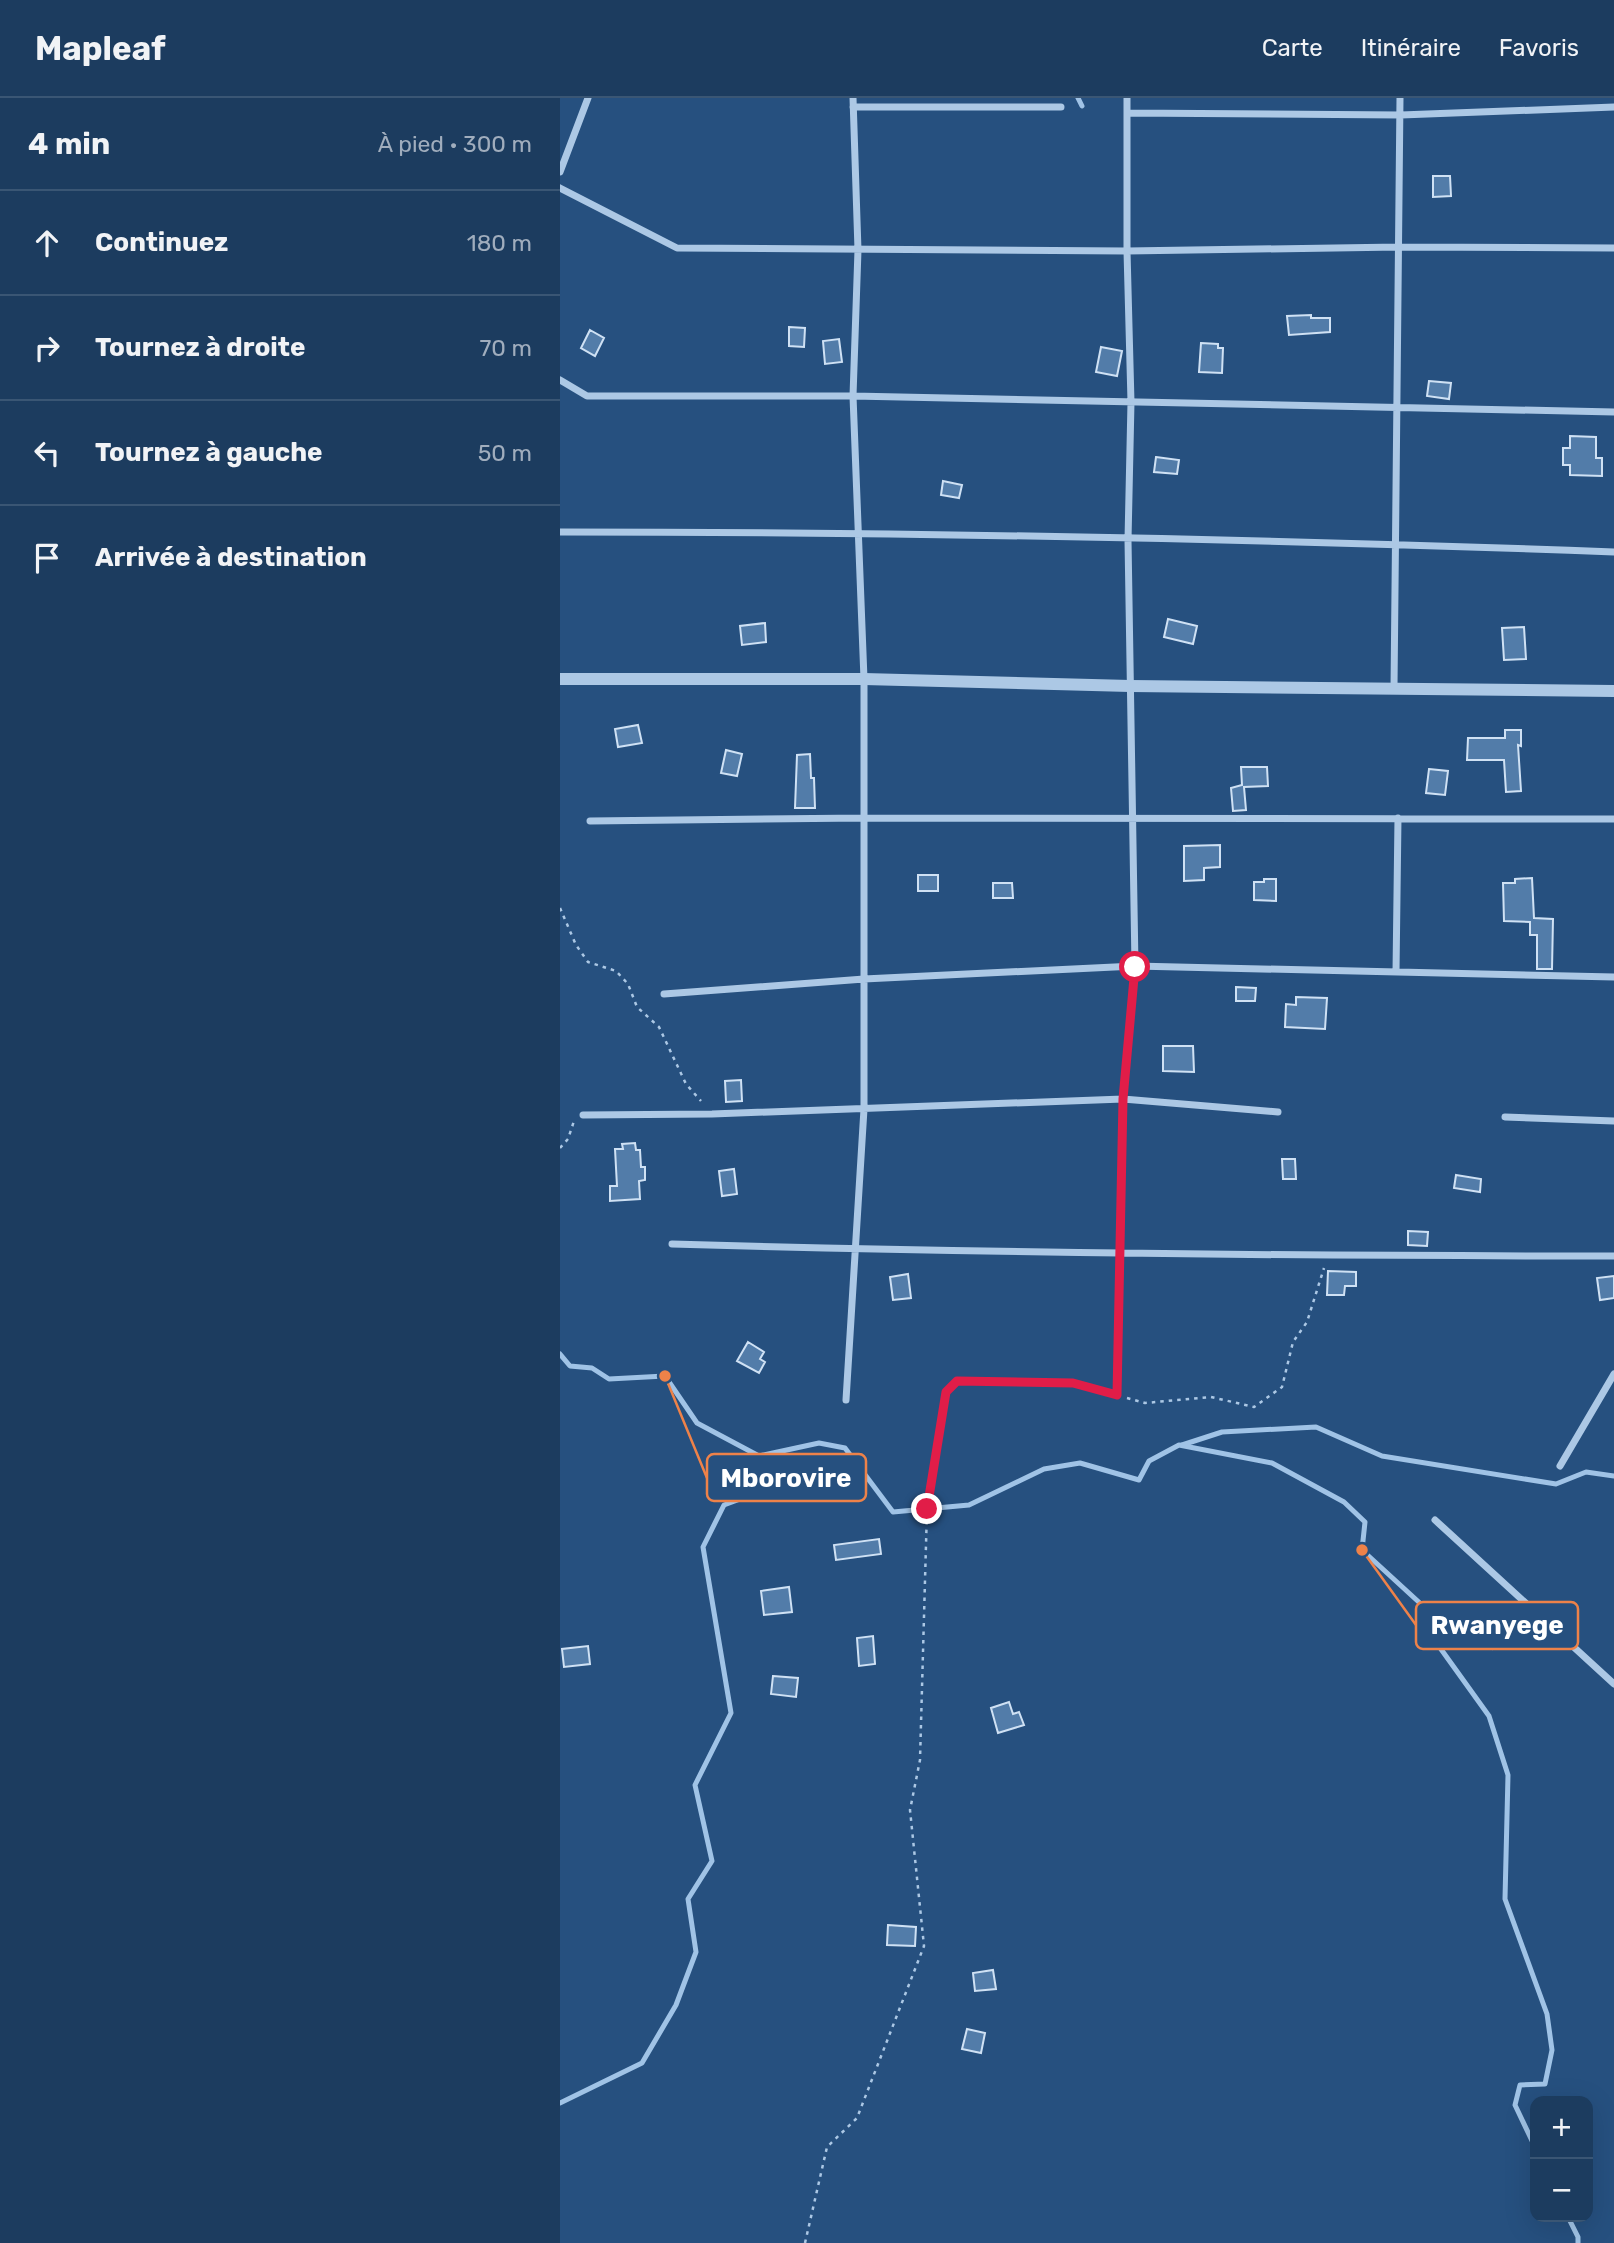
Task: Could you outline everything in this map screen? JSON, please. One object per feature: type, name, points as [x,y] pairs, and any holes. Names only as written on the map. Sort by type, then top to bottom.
[{"type":"street","points":[[560,172],[588,98]]},
{"type":"street","points":[[846,1400],[864,1109],[864,680],[853,396],[858,250],[853,98]]},
{"type":"street","points":[[1117,1395],[1123,1099],[1135,967],[1128,540],[1131,402],[1127,98]]},
{"type":"street","points":[[1394,688],[1400,98]]},
{"type":"street","points":[[853,107],[1061,107]]},
{"type":"street","points":[[1127,113],[1401,115],[1614,107]]},
{"type":"street","points":[[560,188],[677,248],[1127,251],[1399,247],[1614,248]]},
{"type":"street","points":[[560,380],[587,396],[853,396],[1614,412]]},
{"type":"street","points":[[560,532],[858,532],[1396,544],[1614,552]]},
{"type":"street","points":[[560,679],[864,680],[1614,691]]},
{"type":"street","points":[[590,821],[864,818],[1614,819]]},
{"type":"street","points":[[1396,972],[1398,818]]},
{"type":"street","points":[[664,994],[864,979],[1135,967],[1614,977]]},
{"type":"street","points":[[583,1115],[712,1114],[1123,1099],[1278,1112]]},
{"type":"street","points":[[1505,1117],[1614,1121]]},
{"type":"street","points":[[672,1244],[1328,1256],[1614,1256]]},
{"type":"street","points":[[1560,1466],[1614,1374]]},
{"type":"street","points":[[1435,1520],[1614,1684]]},
{"type":"path","points":[[560,908],[576,945],[588,962],[616,971],[628,984],[638,1007],[659,1027],[686,1084],[712,1114]]},
{"type":"path","points":[[560,1147],[568,1139],[574,1121],[583,1115]]},
{"type":"path","points":[[805,2243],[827,2147],[857,2118],[924,1946],[910,1810],[920,1760],[927,1509],[946,1392],[957,1381],[1073,1383],[1145,1403],[1211,1397],[1254,1407],[1282,1387],[1293,1342],[1307,1322],[1328,1256]]},
{"type":"building","points":[[1433,176],[1450,176],[1451,196],[1433,197]]},
{"type":"building","points":[[1311,315],[1311,318],[1330,318],[1330,332],[1289,335],[1287,316]]},
{"type":"building","points":[[789,327],[805,328],[804,347],[789,346]]},
{"type":"building","points":[[590,330],[604,338],[595,356],[581,348]]},
{"type":"building","points":[[839,339],[842,362],[825,364],[823,341]]},
{"type":"building","points":[[1201,343],[1218,344],[1218,348],[1223,348],[1222,373],[1199,372]]},
{"type":"building","points":[[1101,347],[1122,351],[1117,376],[1096,372]]},
{"type":"building","points":[[1429,381],[1451,383],[1449,399],[1427,396]]},
{"type":"building","points":[[1570,436],[1596,437],[1596,458],[1602,458],[1602,476],[1570,475],[1570,465],[1563,465],[1563,448],[1570,448]]},
{"type":"building","points":[[1156,457],[1179,460],[1177,474],[1154,472]]},
{"type":"building","points":[[943,481],[962,485],[959,498],[941,495]]},
{"type":"building","points":[[1168,619],[1197,626],[1193,644],[1164,637]]},
{"type":"building","points":[[765,623],[766,642],[742,645],[740,626]]},
{"type":"building","points":[[1524,627],[1526,659],[1504,660],[1502,628]]},
{"type":"building","points":[[638,725],[642,743],[618,747],[615,729]]},
{"type":"building","points":[[1505,730],[1521,730],[1521,746],[1518,745],[1521,791],[1506,792],[1504,760],[1467,760],[1468,738],[1505,738]]},
{"type":"building","points":[[726,750],[742,754],[737,776],[721,773]]},
{"type":"building","points":[[810,754],[815,808],[795,808],[797,755]]},
{"type":"building","points":[[1241,767],[1267,767],[1268,786],[1244,787],[1246,810],[1233,811],[1231,788],[1242,785]]},
{"type":"building","points":[[1429,769],[1448,771],[1445,795],[1426,793]]},
{"type":"building","points":[[1220,845],[1220,867],[1204,868],[1204,880],[1184,881],[1184,846]]},
{"type":"building","points":[[918,875],[938,875],[938,891],[918,891]]},
{"type":"building","points":[[1532,878],[1534,918],[1553,919],[1552,969],[1537,969],[1537,935],[1530,935],[1530,922],[1504,921],[1503,883]]},
{"type":"building","points":[[1264,879],[1276,879],[1276,901],[1254,900],[1254,882],[1264,882]]},
{"type":"building","points":[[993,883],[1012,883],[1013,898],[993,898]]},
{"type":"building","points":[[1236,987],[1256,988],[1255,1001],[1236,1001]]},
{"type":"building","points":[[1296,997],[1327,998],[1325,1029],[1285,1027],[1286,1004],[1296,1005]]},
{"type":"building","points":[[1163,1046],[1193,1046],[1194,1072],[1163,1071]]},
{"type":"building","points":[[741,1080],[742,1101],[726,1102],[725,1081]]},
{"type":"building","points":[[635,1143],[636,1150],[640,1150],[641,1167],[645,1167],[645,1180],[639,1181],[640,1199],[610,1201],[610,1186],[617,1186],[615,1149],[623,1149],[622,1144]]},
{"type":"building","points":[[1282,1159],[1295,1159],[1296,1179],[1283,1179]]},
{"type":"building","points":[[734,1169],[737,1194],[722,1196],[719,1171]]},
{"type":"building","points":[[1456,1175],[1481,1179],[1480,1192],[1454,1188]]},
{"type":"building","points":[[1408,1231],[1428,1232],[1427,1246],[1408,1245]]},
{"type":"building","points":[[1328,1271],[1356,1272],[1356,1286],[1345,1286],[1344,1295],[1327,1295]]},
{"type":"building","points":[[908,1274],[911,1298],[893,1300],[890,1277]]},
{"type":"building","points":[[1614,1276],[1614,1298],[1600,1300],[1597,1278]]},
{"type":"building","points":[[748,1342],[764,1352],[760,1359],[765,1362],[759,1373],[737,1361]]},
{"type":"building","points":[[879,1539],[881,1554],[836,1560],[834,1545]]},
{"type":"building","points":[[789,1587],[792,1612],[764,1615],[761,1591]]},
{"type":"building","points":[[1502,1627],[1509,1638],[1493,1649],[1485,1639]]},
{"type":"building","points":[[873,1636],[875,1664],[859,1666],[857,1638]]},
{"type":"building","points":[[588,1646],[590,1664],[564,1667],[562,1649]]},
{"type":"building","points":[[773,1676],[798,1678],[796,1697],[771,1694]]},
{"type":"building","points":[[1009,1702],[1013,1714],[1019,1712],[1024,1725],[998,1733],[991,1708]]},
{"type":"building","points":[[888,1925],[916,1927],[915,1946],[887,1945]]},
{"type":"building","points":[[993,1970],[996,1989],[975,1991],[973,1973]]},
{"type":"building","points":[[967,2029],[985,2033],[981,2053],[962,2049]]},
{"type":"waterway","points":[[1078,98],[1082,106]]},
{"type":"waterway","points":[[560,1354],[570,1366],[592,1368],[609,1379],[665,1376],[697,1423],[759,1456],[766,1471],[759,1492],[724,1505],[703,1547],[731,1713],[695,1785],[712,1861],[688,1899],[696,1952],[676,2005],[642,2063],[560,2103]]},
{"type":"waterway","points":[[1182,1445],[1222,1432],[1316,1427],[1382,1456],[1556,1484],[1586,1472],[1614,1476]]},
{"type":"waterway","points":[[759,1456],[819,1443],[845,1448],[893,1512],[969,1505],[1044,1469],[1080,1463],[1139,1480],[1149,1461],[1179,1445],[1272,1463],[1344,1502],[1365,1522],[1362,1550],[1422,1605],[1433,1638],[1489,1716],[1508,1775],[1505,1899],[1547,2014],[1552,2050],[1545,2084],[1520,2085],[1515,2105],[1530,2136]]},
{"type":"waterway","points":[[1570,2222],[1578,2243]]},
{"type":"place","name":"Mborovire","points":[[665,1376]]},
{"type":"place","name":"Rwanyege","points":[[1362,1550]]},
{"type":"route","points":[[927,1509],[946,1392],[957,1381],[1073,1383],[1117,1395],[1123,1099],[1135,967]]}]
